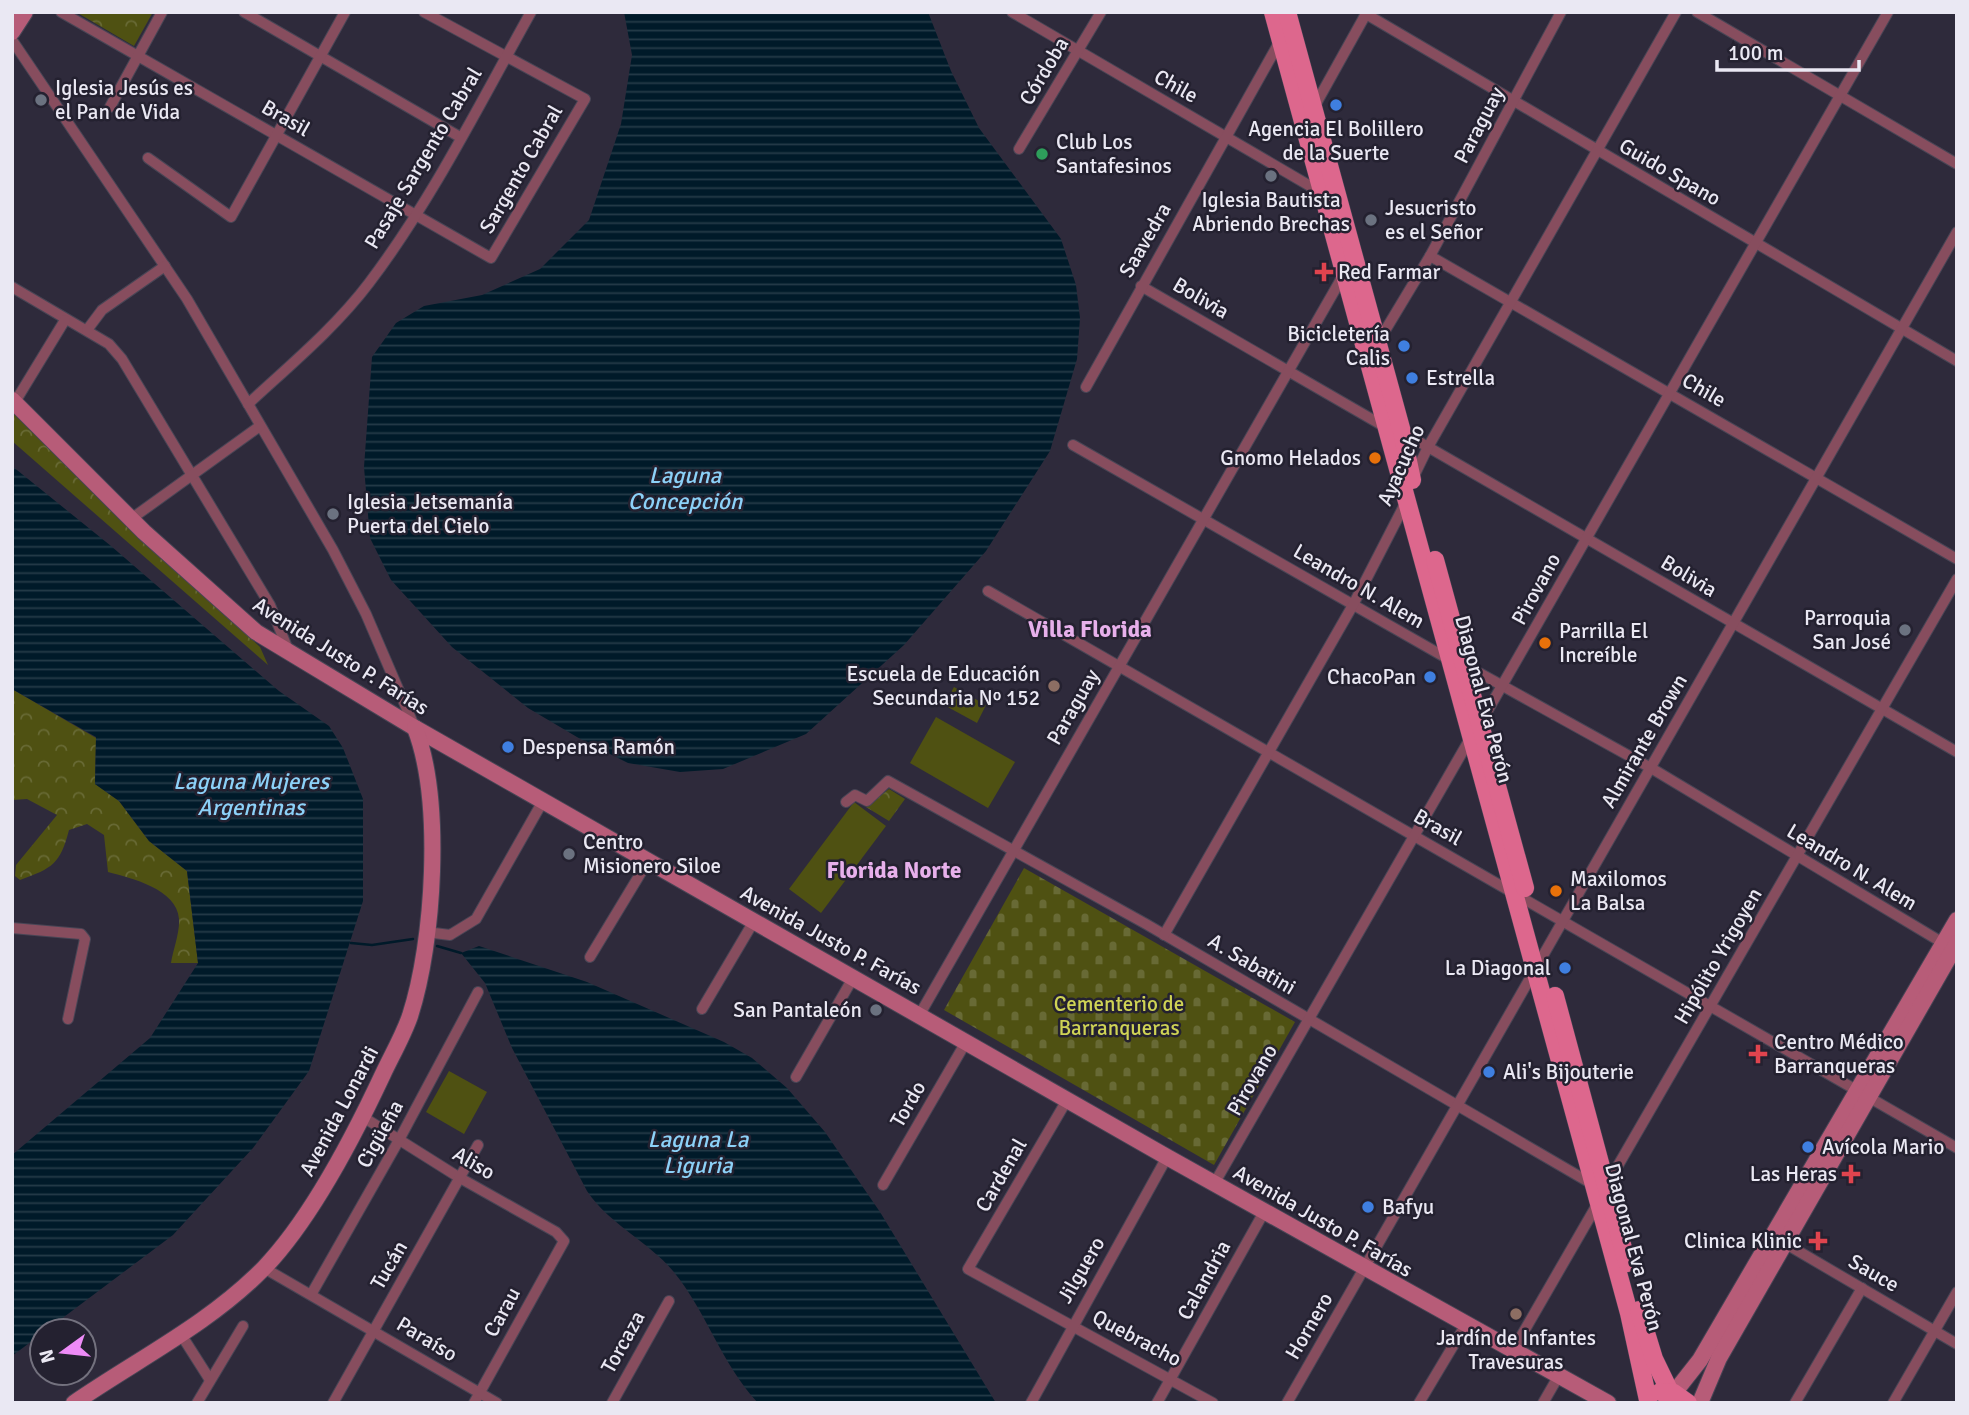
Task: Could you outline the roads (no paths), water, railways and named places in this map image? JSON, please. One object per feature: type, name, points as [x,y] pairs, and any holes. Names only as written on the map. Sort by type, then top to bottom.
[{"type":"main road","name":"Diagonal Eva Perón","points":[[1272,12],[1344,274],[1412,481],[1457,662],[1471,737],[1522,898],[1601,1184],[1654,1359],[1677,1396]]},
{"type":"main road","name":"Diagonal Eva Perón","points":[[1287,12],[1377,344],[1407,502],[1457,662],[1481,722],[1522,898]]},
{"type":"main road","name":"Diagonal Eva Perón","points":[[1601,1184],[1599,1203],[1629,1313],[1647,1401]]},
{"type":"main road","points":[[1647,1401],[1657,1394],[1677,1396]]},
{"type":"street","points":[[12,32],[25,12]]},
{"type":"street","name":"Brasil","points":[[61,12],[491,258]]},
{"type":"street","points":[[110,107],[162,12]]},
{"type":"street","points":[[244,12],[460,137]]},
{"type":"street","points":[[148,158],[230,217],[345,12]]},
{"type":"street","points":[[424,12],[506,57]]},
{"type":"street","name":"Pasaje Sargento Cabral","points":[[248,404],[306,351],[368,285],[416,215],[531,12]]},
{"type":"street","name":"Chile","points":[[1012,12],[1322,193]]},
{"type":"street","name":"Córdoba","points":[[1020,149],[1101,12]]},
{"type":"street","name":"Paraguay","points":[[1377,344],[1430,256],[1561,12]]},
{"type":"street","name":"Ayacucho","points":[[1164,935],[1353,605],[1407,502],[1412,481],[1428,446],[1676,12]]},
{"type":"street","points":[[1697,12],[1957,163]]},
{"type":"street","name":"Pirovano","points":[[1214,1184],[1503,686],[1888,12]]},
{"type":"street","points":[[1313,109],[1367,13]]},
{"type":"street","name":"Guido Spano","points":[[1367,13],[1597,152],[1957,360]]},
{"type":"street","points":[[12,40],[165,266],[248,404],[366,614],[415,728]]},
{"type":"street","name":"Saavedra","points":[[1086,387],[1280,41]]},
{"type":"street","name":"Sargento Cabral","points":[[491,258],[584,99],[506,57]]},
{"type":"street","name":"Almirante Brown","points":[[1365,1270],[1957,232]]},
{"type":"street","name":"Chile","points":[[1430,256],[1511,300],[1957,559]]},
{"type":"street","points":[[87,330],[102,310],[165,266]]},
{"type":"street","name":"Paraguay","points":[[920,1014],[1344,274]]},
{"type":"street","name":"Bolivia","points":[[1141,286],[1288,371],[1428,446],[1957,752]]},
{"type":"street","points":[[12,287],[109,344],[122,359],[270,605],[289,652]]},
{"type":"street","points":[[13,401],[65,320]]},
{"type":"street","name":"Avenida Justo P. Farías","points":[[13,401],[131,519],[256,632],[415,728],[754,922],[920,1014],[1365,1270],[1608,1403]]},
{"type":"street","points":[[131,519],[260,426]]},
{"type":"street","name":"Leandro N. Alem","points":[[1073,445],[1353,605],[1651,768],[1952,947]]},
{"type":"street","name":"Hipólito Yrigoyen","points":[[1601,1184],[1711,1006],[1957,579]]},
{"type":"street","name":"Brasil","points":[[988,591],[1957,1148]]},
{"type":"street","name":"Avenida Lonardi","points":[[74,1403],[134,1362],[182,1336],[264,1268],[316,1198],[363,1117],[409,1019],[419,983],[426,933],[430,803],[422,748],[415,728]]},
{"type":"street","name":"A. Sabatini","points":[[846,802],[855,795],[867,801],[888,780],[1164,935],[1457,1107],[1601,1184]]},
{"type":"street","points":[[426,933],[450,935],[476,919],[543,801]]},
{"type":"street","points":[[590,957],[648,861]]},
{"type":"street","points":[[1700,1403],[1719,1358],[1779,1240],[1952,947],[1957,920]]},
{"type":"street","points":[[702,1009],[754,922]]},
{"type":"street","points":[[12,928],[82,934],[85,939],[68,1019]]},
{"type":"street","points":[[796,1077],[853,978]]},
{"type":"street","name":"Cigüeña","points":[[312,1293],[399,1140],[478,992]]},
{"type":"street","name":"Tordo","points":[[883,1185],[966,1042]]},
{"type":"street","name":"Cardenal","points":[[968,1269],[1067,1100]]},
{"type":"street","name":"Aliso","points":[[363,1117],[460,1178],[556,1232],[564,1241]]},
{"type":"street","name":"Tucán","points":[[333,1403],[478,1145]]},
{"type":"street","name":"Jilguero","points":[[1031,1403],[1071,1325],[1167,1157]]},
{"type":"street","points":[[1512,1352],[1599,1203]]},
{"type":"street","name":"Calandria","points":[[1157,1403],[1264,1212]]},
{"type":"street","points":[[1677,1396],[1779,1240]]},
{"type":"street","name":"Sauce","points":[[1779,1240],[1957,1344]]},
{"type":"street","name":"Carau","points":[[477,1398],[564,1241]]},
{"type":"street","name":"Paraíso","points":[[264,1268],[374,1330],[477,1398],[497,1403]]},
{"type":"street","name":"Quebracho","points":[[968,1269],[1213,1403]]},
{"type":"street","name":"Hornero","points":[[1287,1403],[1365,1270]]},
{"type":"street","points":[[1795,1403],[1862,1288]]},
{"type":"street","points":[[1893,1403],[1957,1292]]},
{"type":"street","name":"Torcaza","points":[[612,1403],[669,1301]]},
{"type":"street","points":[[1419,1403],[1465,1325]]},
{"type":"street","points":[[197,1403],[243,1326]]},
{"type":"street","points":[[182,1336],[210,1380]]},
{"type":"street","points":[[1543,1403],[1558,1377]]},
{"type":"water","name":"Laguna Concepción","points":[[624,12],[928,12],[951,71],[979,128],[1061,239],[1076,285],[1080,318],[1077,359],[1050,451],[986,551],[904,645],[806,734],[723,769],[680,772],[628,763],[528,708],[452,647],[391,580],[370,538],[364,467],[372,357],[396,323],[424,306],[482,295],[540,269],[589,220],[621,124],[632,55]]},
{"type":"water","name":"Laguna Mujeres Argentinas","points":[[12,466],[111,546],[279,691],[329,726],[343,748],[363,799],[363,901],[309,1071],[253,1148],[173,1235],[64,1317],[28,1317],[28,1344],[12,1356],[12,1155],[150,1038],[198,963],[187,871],[149,841],[119,801],[95,784],[96,737],[12,689]]},
{"type":"water","name":"Laguna La Liguria","points":[[479,946],[587,982],[724,1042],[752,1058],[787,1088],[825,1132],[880,1212],[996,1403],[758,1403],[733,1371],[695,1303],[673,1271],[607,1214],[587,1191],[512,1048],[485,983],[461,953]]},
{"type":"waterway","points":[[351,943],[372,945],[413,939]]},
{"type":"waterway","points":[[437,946],[461,953]]},
{"type":"place","name":"Iglesia Jesús es el Pan de Vida","points":[[41,100]]},
{"type":"place","name":"Agencia El Bolillero de la Suerte","points":[[1336,105]]},
{"type":"place","name":"Club Los Santafesinos","points":[[1042,154]]},
{"type":"place","name":"Iglesia Bautista Abriendo Brechas","points":[[1271,176]]},
{"type":"place","name":"Jesucristo es el Señor","points":[[1371,220]]},
{"type":"place","name":"Red Farmar","points":[[1324,272]]},
{"type":"place","name":"Bicicletería Calis","points":[[1404,346]]},
{"type":"place","name":"Estrella","points":[[1412,378]]},
{"type":"place","name":"Gnomo Helados","points":[[1375,458]]},
{"type":"place","name":"Iglesia Jetsemanía Puerta del Cielo","points":[[333,514]]},
{"type":"place","name":"Parroquia San José","points":[[1905,630]]},
{"type":"place","name":"Parrilla El Increíble","points":[[1545,643]]},
{"type":"place","name":"ChacoPan","points":[[1430,677]]},
{"type":"place","name":"Escuela de Educación Secundaria Nº 152","points":[[1054,686]]},
{"type":"place","name":"Despensa Ramón","points":[[508,747]]},
{"type":"place","name":"Centro Misionero Siloe","points":[[569,854]]},
{"type":"place","name":"Maxilomos La Balsa","points":[[1556,891]]},
{"type":"place","name":"La Diagonal","points":[[1565,968]]},
{"type":"place","name":"San Pantaleón","points":[[876,1010]]},
{"type":"place","name":"Centro Médico Barranqueras","points":[[1758,1054]]},
{"type":"place","name":"Ali's Bijouterie","points":[[1489,1072]]},
{"type":"place","name":"Avícola Mario","points":[[1808,1147]]},
{"type":"place","name":"Las Heras","points":[[1851,1174]]},
{"type":"place","name":"Bafyu","points":[[1368,1207]]},
{"type":"place","name":"Clinica Klinic","points":[[1818,1241]]},
{"type":"place","name":"Jardín de Infantes Travesuras","points":[[1516,1314]]},
{"type":"district","name":"Villa Florida","points":[[1090,629]]},
{"type":"district","name":"Florida Norte","points":[[894,870]]},
{"type":"park label","name":"Cementerio de Barranqueras","points":[[1119,1016]]}]
